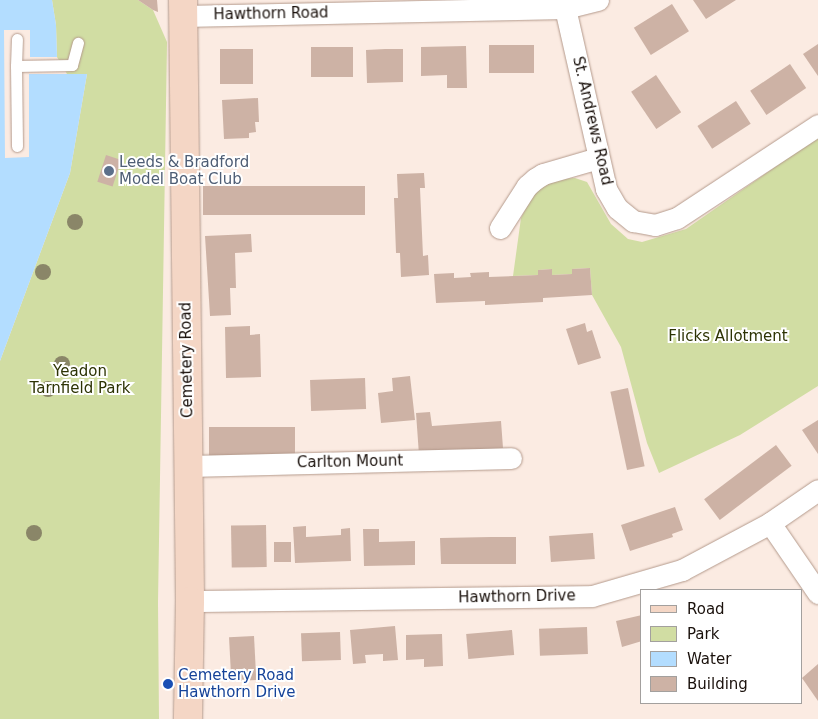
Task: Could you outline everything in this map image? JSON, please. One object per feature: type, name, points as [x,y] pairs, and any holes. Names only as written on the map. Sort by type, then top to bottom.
[{"type":"street","name":"Hawthorn Road","points":[[183,8],[566,8],[598,0]]},
{"type":"street","name":"Cemetery Road","points":[[183,8],[190,601],[188,719]]},
{"type":"street","name":"St. Andrews Road","points":[[566,8],[606,189],[617,208],[633,221],[655,225],[676,218],[818,125]]},
{"type":"street","points":[[500,228],[527,186],[535,179],[543,174],[598,158]]},
{"type":"street","name":"Carlton Mount","points":[[188,466],[510,458]]},
{"type":"street","name":"Hawthorn Drive","points":[[190,601],[592,596],[682,570],[770,523],[818,490]]},
{"type":"street","points":[[770,523],[818,593]]},
{"type":"lane","points":[[17,39],[17,146]]},
{"type":"lane","points":[[16,66],[72,65],[78,43]]},
{"type":"green space","name":"Yeadon Tarnfield Park","points":[[52,0],[138,0],[153,10],[167,42],[158,603],[159,719],[0,719],[0,361],[70,173],[87,74],[67,74],[57,57],[56,25]]},
{"type":"green space","name":"Flicks Allotment","points":[[818,137],[818,386],[740,435],[659,473],[647,443],[621,347],[592,295],[590,268],[572,269],[572,274],[552,275],[551,269],[538,270],[538,275],[513,276],[521,218],[530,200],[540,188],[559,179],[575,178],[587,182],[611,224],[628,239],[642,242],[686,229]]},
{"type":"water","points":[[0,0],[52,0],[56,25],[57,57],[30,57],[30,30],[4,30],[5,158],[29,157],[29,74],[87,74],[70,173],[0,361]]},
{"type":"building","points":[[138,0],[157,0],[158,12],[153,10]]},
{"type":"building","points":[[693,0],[736,0],[706,19]]},
{"type":"building","points":[[672,4],[689,31],[651,55],[634,28]]},
{"type":"building","points":[[818,44],[818,76],[803,54]]},
{"type":"building","points":[[489,45],[534,45],[534,73],[489,73]]},
{"type":"building","points":[[466,46],[467,88],[447,88],[447,75],[421,76],[421,47]]},
{"type":"building","points":[[311,47],[353,47],[353,77],[311,77]]},
{"type":"building","points":[[220,49],[253,49],[253,84],[220,84]]},
{"type":"building","points":[[403,49],[403,82],[367,83],[366,50]]},
{"type":"building","points":[[790,64],[806,88],[766,115],[750,91]]},
{"type":"building","points":[[656,75],[681,112],[656,129],[631,92]]},
{"type":"building","points":[[258,98],[259,122],[255,122],[256,132],[249,133],[249,138],[224,139],[222,100]]},
{"type":"building","points":[[736,101],[751,124],[712,149],[697,126]]},
{"type":"building","name":"Leeds & Bradford Model Boat Club","points":[[106,155],[121,160],[113,187],[97,182]]},
{"type":"building","points":[[424,173],[425,188],[420,188],[423,256],[428,255],[429,275],[401,277],[400,253],[396,253],[394,198],[398,198],[397,174]]},
{"type":"building","points":[[203,186],[365,186],[365,215],[203,215]]},
{"type":"building","points":[[251,234],[252,252],[235,253],[236,288],[230,288],[231,315],[210,316],[205,236]]},
{"type":"building","points":[[590,268],[592,295],[543,298],[543,302],[485,305],[485,301],[436,303],[434,274],[454,273],[454,278],[471,277],[470,273],[489,272],[489,277],[538,275],[538,270],[552,269],[552,275],[572,274],[572,269]]},
{"type":"building","points":[[585,323],[587,332],[592,330],[601,358],[578,365],[566,329]]},
{"type":"building","points":[[250,326],[250,335],[260,334],[261,377],[226,378],[225,327]]},
{"type":"building","points":[[410,376],[415,420],[381,423],[378,393],[393,391],[392,378]]},
{"type":"building","points":[[365,378],[366,409],[311,411],[310,380]]},
{"type":"building","points":[[628,388],[645,466],[627,470],[610,392]]},
{"type":"building","points":[[430,412],[432,426],[501,421],[503,448],[419,455],[416,413]]},
{"type":"building","points":[[818,420],[818,454],[802,430]]},
{"type":"building","points":[[209,427],[295,427],[295,460],[209,460]]},
{"type":"building","points":[[776,445],[792,466],[720,520],[704,499]]},
{"type":"building","points":[[675,507],[683,530],[672,534],[673,537],[630,551],[621,525]]},
{"type":"building","points":[[266,525],[267,567],[232,568],[231,526]]},
{"type":"building","points":[[306,526],[306,537],[341,535],[341,529],[350,528],[351,561],[295,563],[293,527]]},
{"type":"building","points":[[363,529],[379,529],[379,542],[415,541],[415,565],[364,566]]},
{"type":"building","points":[[593,533],[595,559],[551,562],[549,536]]},
{"type":"building","points":[[516,537],[516,564],[441,564],[440,538]]},
{"type":"building","points":[[274,542],[291,542],[291,562],[274,562]]},
{"type":"building","points":[[640,615],[640,642],[622,647],[616,621]]},
{"type":"building","points":[[395,626],[398,660],[383,661],[383,654],[365,655],[366,663],[353,664],[350,630]]},
{"type":"building","points":[[587,627],[588,654],[540,656],[539,629]]},
{"type":"building","points":[[512,630],[514,655],[468,659],[466,634]]},
{"type":"building","points":[[340,632],[341,660],[302,661],[301,633]]},
{"type":"building","points":[[442,634],[443,666],[424,667],[424,659],[406,660],[406,635]]},
{"type":"building","points":[[254,636],[256,680],[231,681],[229,637]]},
{"type":"building","points":[[818,664],[818,701],[803,679],[803,677]]},
{"type":"place","name":"Leeds & Bradford Model Boat Club","points":[[109,171]]},
{"type":"place","name":"Cemetery Road Hawthorn Drive","points":[[168,684]]}]
